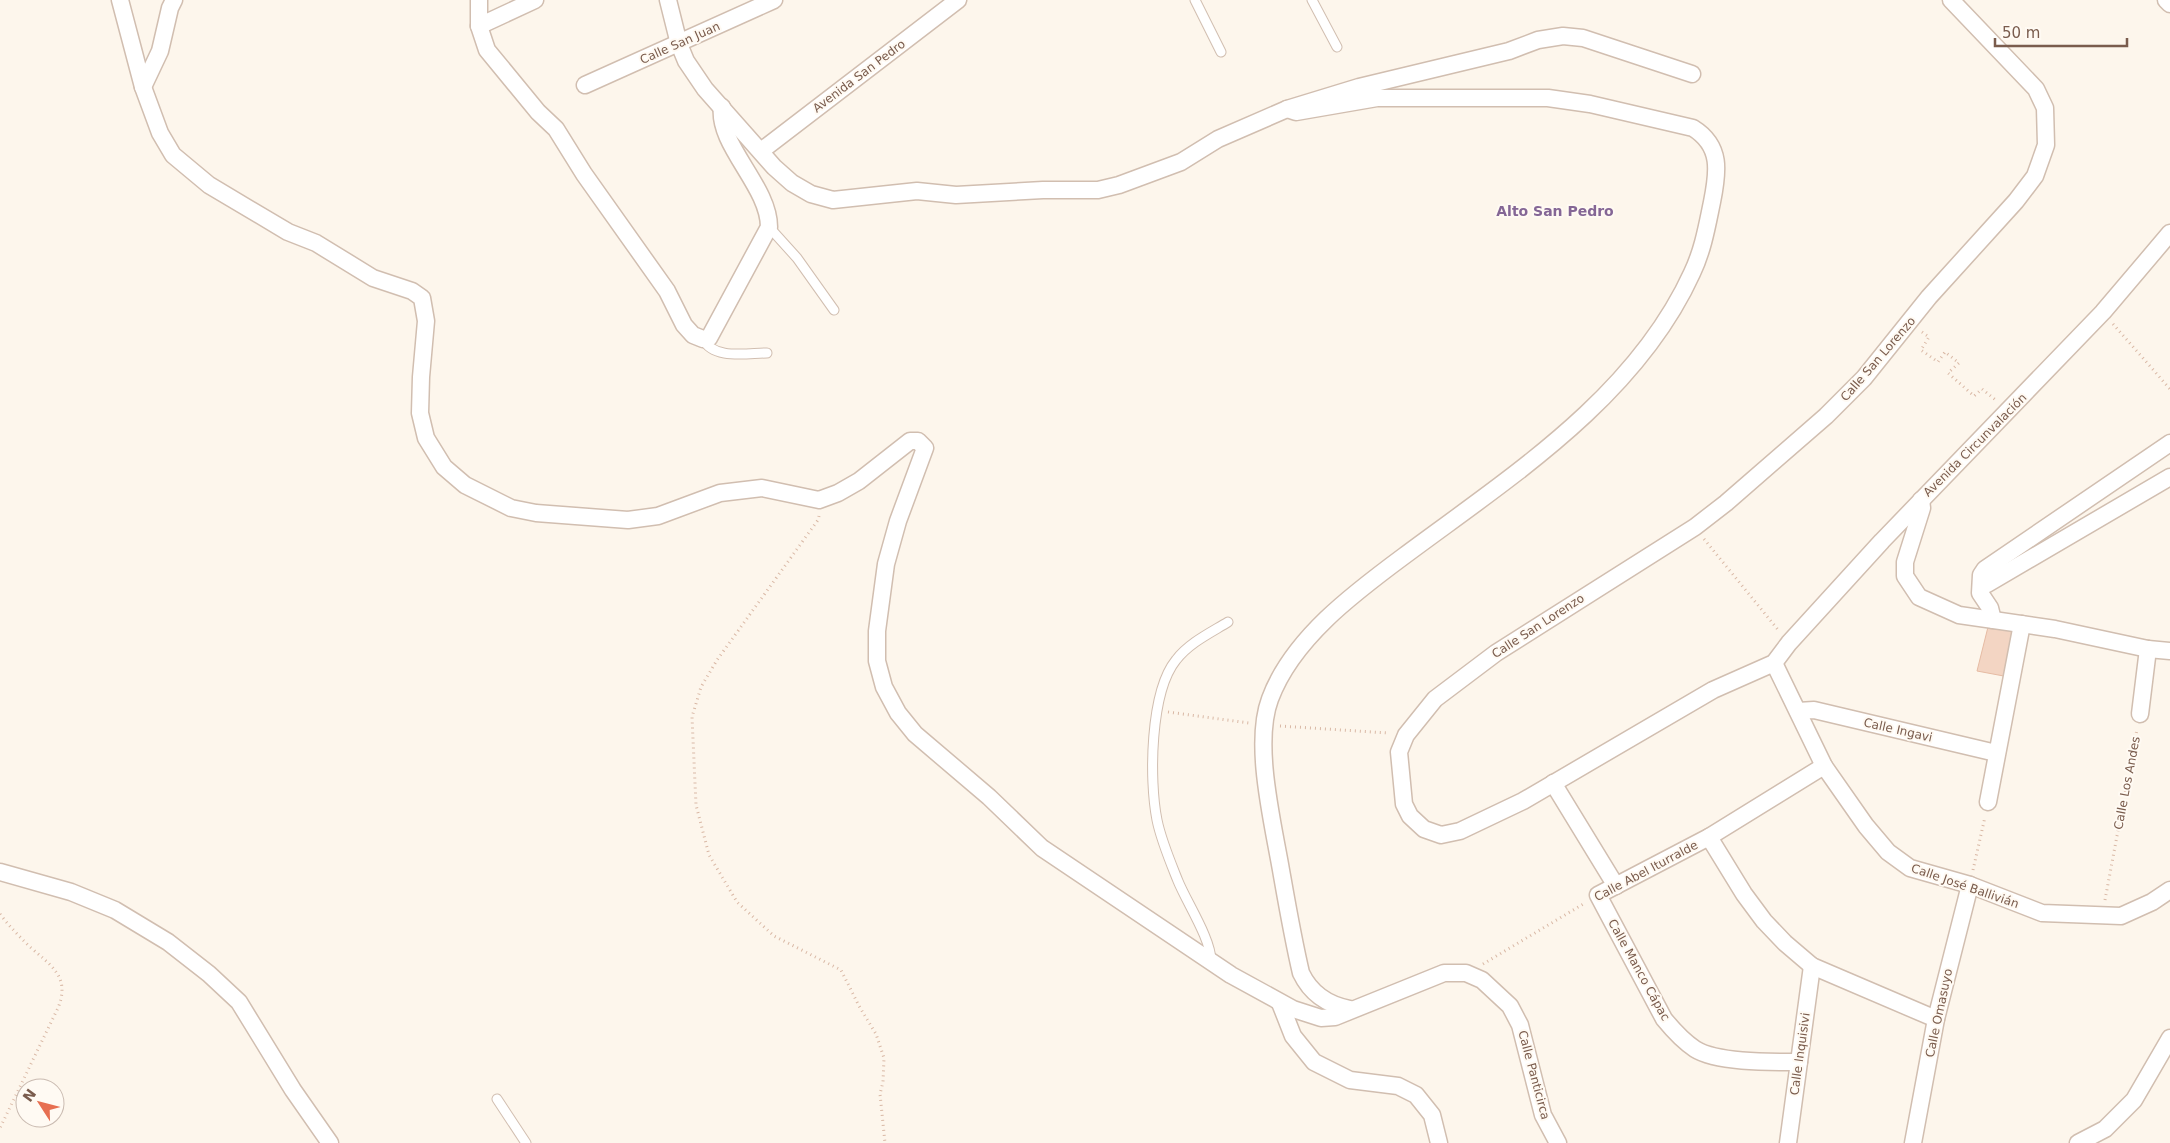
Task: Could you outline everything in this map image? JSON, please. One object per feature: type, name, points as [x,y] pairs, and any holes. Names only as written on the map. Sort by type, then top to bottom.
[{"type":"street","points":[[120,0],[143,87],[160,133],[173,155],[209,185],[288,232],[316,243],[373,278],[412,291],[422,298],[426,321],[420,413],[426,438],[444,467],[465,485],[512,508],[536,513],[628,520],[658,516],[720,493],[762,488],[819,500],[859,482],[910,441],[918,441],[925,448],[898,520],[882,587],[877,631],[877,661],[884,687],[898,713],[915,734],[989,797],[1042,848],[1211,961],[1280,1003],[1321,1018],[1335,1017],[1350,1009],[1444,973],[1466,973]]},
{"type":"street","points":[[143,87],[160,51],[170,8],[174,0]]},
{"type":"street","points":[[479,0],[478,26],[487,50],[538,112],[556,129],[584,174],[667,291],[684,325],[693,335],[703,339],[709,338],[769,226],[766,208],[723,126],[722,107]]},
{"type":"street","points":[[478,26],[535,0]]},
{"type":"street","points":[[668,0],[679,44],[686,61],[705,89],[774,167],[792,182],[811,194],[833,200],[917,191],[956,195],[1042,190],[1098,190],[1119,185],[1181,162],[1218,139],[1287,109],[1359,86],[1509,51],[1538,40],[1563,36],[1583,38],[1692,74]]},
{"type":"street","name":"Calle San Juan","points":[[585,85],[774,0]]},
{"type":"street","name":"Calle San Lorenzo","points":[[1921,500],[1789,643],[1774,663],[1713,690],[1523,801],[1460,831],[1442,835],[1424,829],[1410,816],[1404,804],[1399,752],[1406,735],[1435,699],[1496,652],[1695,527],[1726,503],[1826,416],[1864,378],[1929,297],[2016,202],[2035,176],[2046,145],[2045,108],[2036,89],[1952,0]]},
{"type":"street","points":[[2166,0],[2170,4]]},
{"type":"street","name":"Avenida San Pedro","points":[[761,151],[949,3]]},
{"type":"street","points":[[1287,109],[1296,112],[1377,98],[1548,98],[1608,108],[1692,128],[1703,135],[1712,146],[1717,163],[1713,197],[1704,242],[1693,272],[1667,320],[1636,362],[1576,422],[1530,462],[1352,594],[1291,660],[1269,700],[1263,725],[1270,805],[1301,973],[1307,986],[1319,996],[1335,1006],[1350,1009]]},
{"type":"street","name":"Avenida Circunvalación","points":[[2170,233],[2103,312],[2010,411],[1921,500],[1922,508],[1905,562],[1905,576],[1919,597],[1959,615],[2055,629],[2148,650],[2170,651]]},
{"type":"street","points":[[1993,620],[1990,608],[1980,593],[1979,588],[1982,581],[1981,575],[1994,561],[2170,444]]},
{"type":"street","points":[[1982,581],[1987,584],[2170,477]]},
{"type":"street","points":[[1988,802],[2022,624]]},
{"type":"street","points":[[2140,714],[2148,650]]},
{"type":"street","name":"Calle José Ballivián","points":[[1774,663],[1824,766],[1866,826],[1888,852],[1910,868],[1970,885],[2042,913],[2121,916],[2152,902],[2170,890]]},
{"type":"street","name":"Calle Ingavi","points":[[1798,711],[1814,710],[1996,753]]},
{"type":"street","name":"Calle Abel Iturralde","points":[[1598,895],[1709,837],[1824,766]]},
{"type":"street","points":[[1553,783],[1616,886]]},
{"type":"street","points":[[1709,837],[1744,894],[1764,921],[1784,943],[1812,966],[1936,1019]]},
{"type":"street","points":[[0,872],[71,892],[115,910],[168,942],[209,974],[240,1002],[292,1090],[330,1143]]},
{"type":"street","name":"Calle Omasuyo","points":[[1913,1143],[1936,1019],[1970,885]]},
{"type":"street","name":"Calle Manco Cápac","points":[[1598,895],[1664,1019],[1676,1033],[1696,1050],[1718,1056],[1752,1061],[1799,1062]]},
{"type":"street","name":"Calle Inquisivi","points":[[1788,1143],[1812,966]]},
{"type":"street","name":"Calle Panticirca","points":[[1466,973],[1482,980],[1510,1006],[1520,1025],[1542,1115],[1558,1143]]},
{"type":"street","points":[[1280,1003],[1293,1036],[1314,1062],[1350,1080],[1398,1086],[1416,1095],[1432,1115],[1439,1143]]},
{"type":"street","points":[[2078,1143],[2105,1129],[2134,1100],[2170,1038]]},
{"type":"lane","points":[[1195,0],[1221,52]]},
{"type":"lane","points":[[1312,0],[1337,47]]},
{"type":"lane","points":[[769,226],[797,258],[834,310]]},
{"type":"lane","points":[[703,339],[708,347],[717,352],[766,353]]},
{"type":"lane","points":[[1211,961],[1210,948],[1179,882],[1157,822],[1153,763],[1160,693],[1168,671],[1186,649],[1228,622]]},
{"type":"lane","points":[[497,1099],[526,1143]]},
{"type":"path","points":[[2103,312],[2170,389]]},
{"type":"path","points":[[1910,322],[1929,338],[1921,350],[1938,362],[1945,352],[1959,363],[1948,373],[1974,396],[1982,389],[2010,411]]},
{"type":"path","points":[[819,500],[818,520],[717,660],[702,687],[692,717],[696,806],[709,855],[737,902],[774,936],[841,970],[876,1034],[884,1058],[883,1082],[880,1094],[885,1143]]},
{"type":"path","points":[[1695,527],[1789,643]]},
{"type":"path","name":"Calle Los Andes","points":[[2102,916],[2140,714]]},
{"type":"path","points":[[1970,885],[1988,802]]},
{"type":"path","name":"Calle Abel Iturralde","points":[[1466,973],[1598,895]]},
{"type":"path","points":[[0,914],[22,940],[55,968],[62,988],[58,1008],[0,1128]]},
{"type":"building","points":[[1989,623],[2021,627],[2009,677],[1977,671]]},
{"type":"district","name":"Alto San Pedro","points":[[1555,211]]}]
